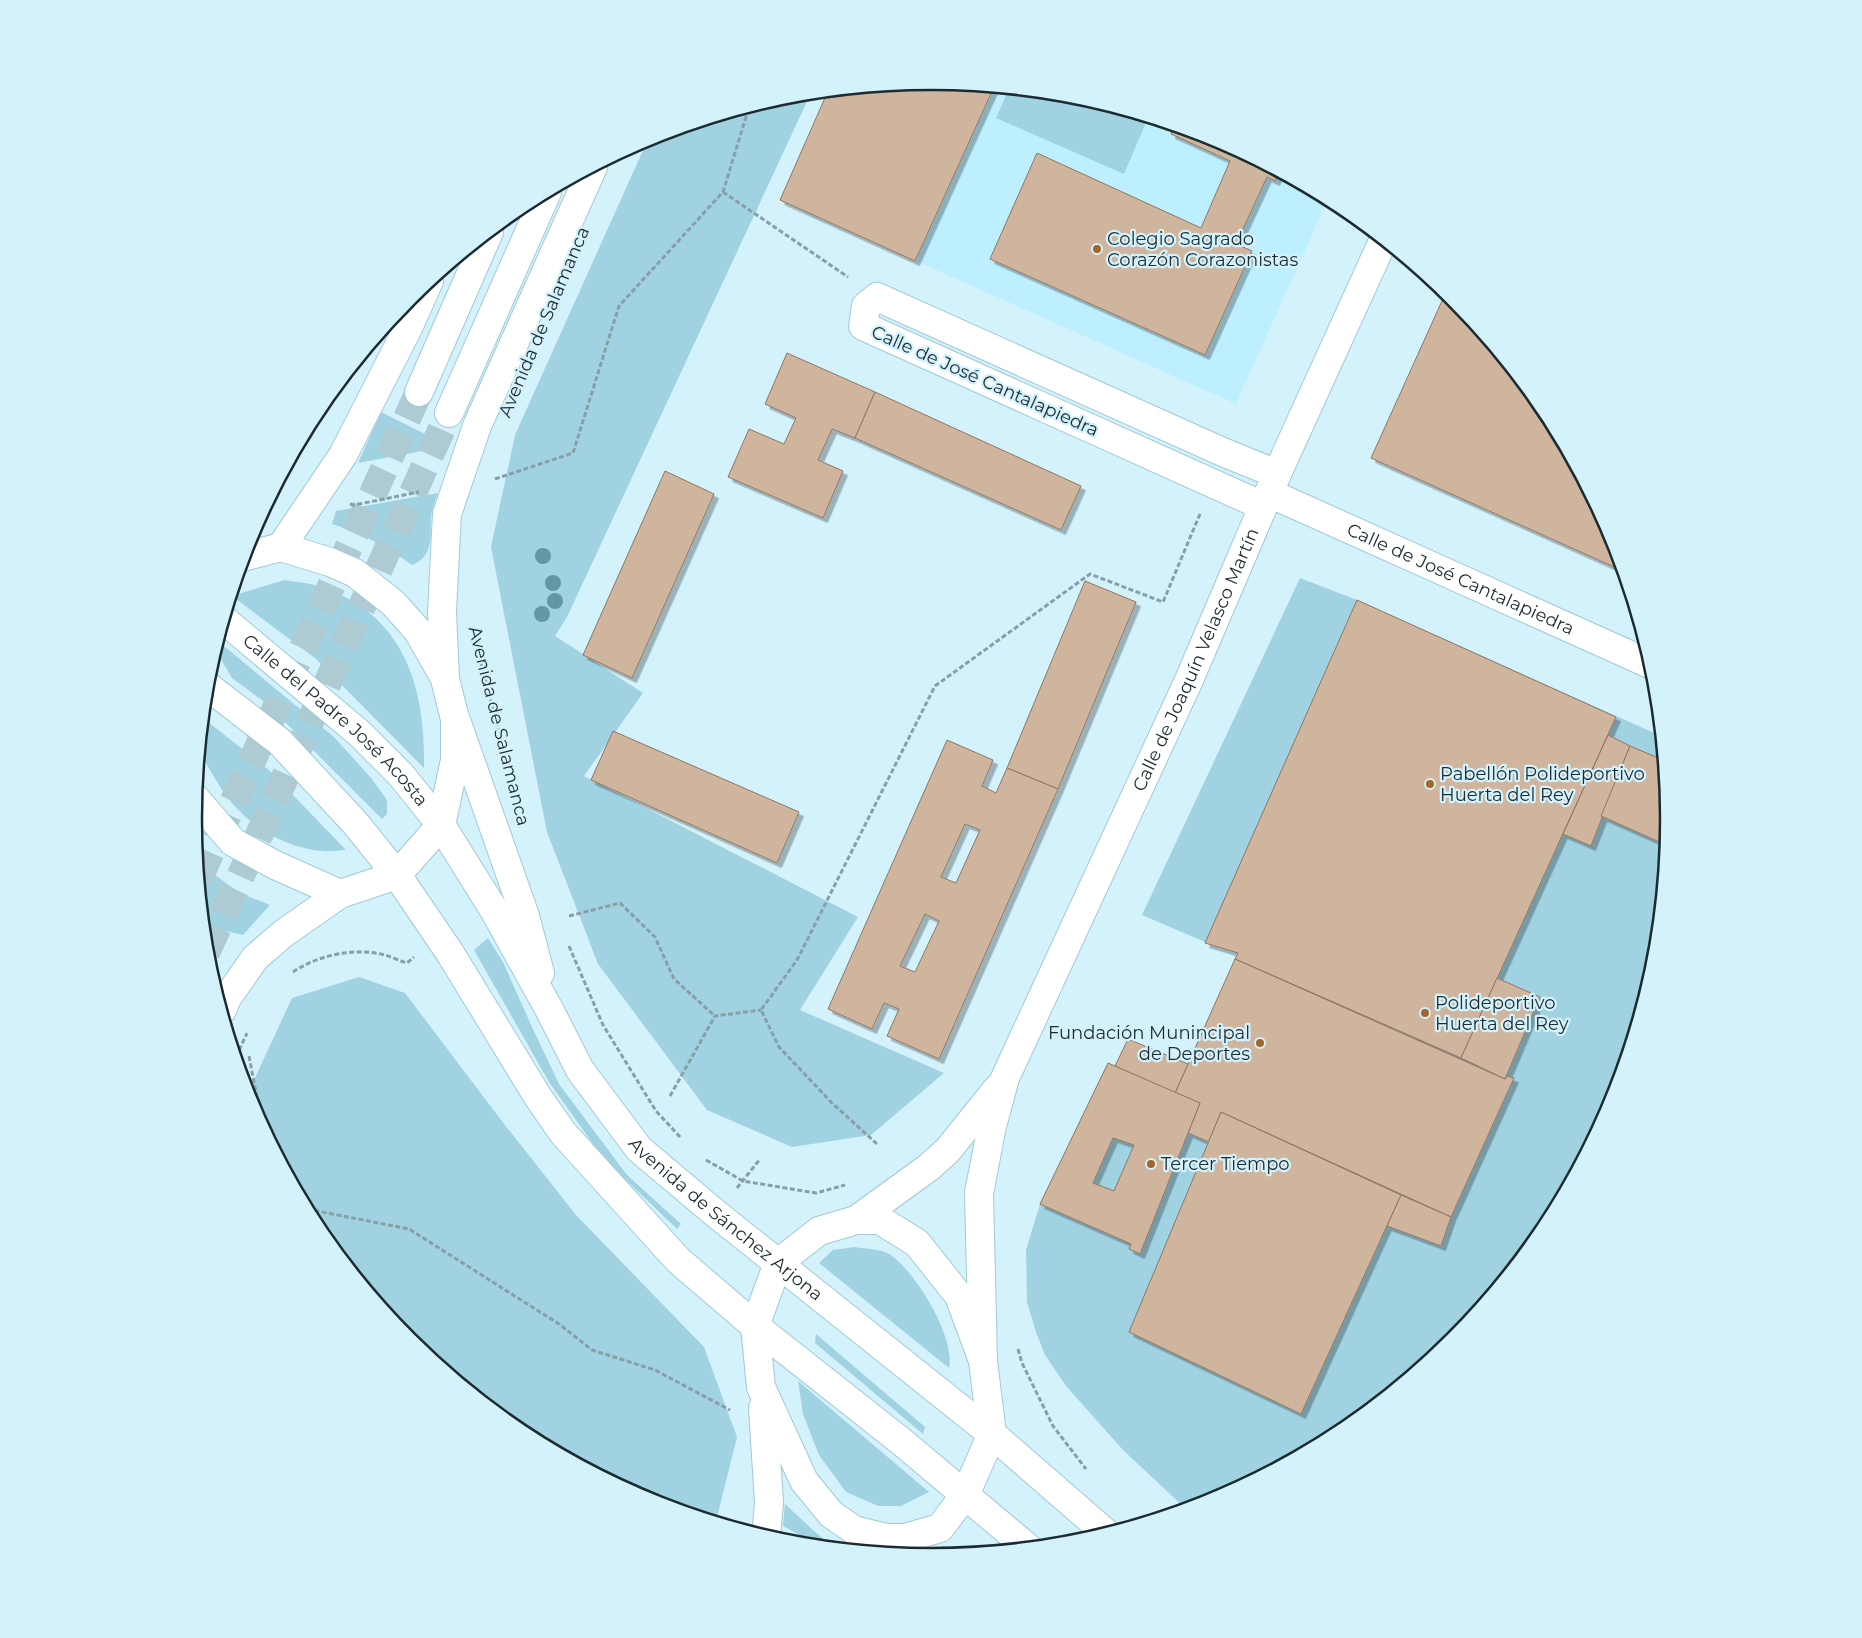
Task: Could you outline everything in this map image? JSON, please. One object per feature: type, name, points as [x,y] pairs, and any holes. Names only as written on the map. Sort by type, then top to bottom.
[{"type":"main road","points":[[444,679],[442,612],[447,514],[477,426],[589,176]]},
{"type":"main road","points":[[449,413],[542,203]]},
{"type":"main road","points":[[419,392],[484,243]]},
{"type":"main road","name":"Calle de Joaquín Velasco Martín","points":[[983,1361],[979,1193],[992,1126],[1005,1078],[1189,680],[1270,491],[1381,246]]},
{"type":"main road","name":"Calle de José Cantalapiedra","points":[[1270,491],[1212,484],[863,326],[866,306],[878,297],[1225,453],[1270,491],[1642,661]]},
{"type":"main road","points":[[281,547],[343,455],[421,299]]},
{"type":"main road","points":[[252,555],[281,547],[330,562],[355,573],[393,603],[418,631],[444,679],[455,719],[525,916],[549,1009]]},
{"type":"main road","name":"Calle del Padre José Acosta","points":[[229,624],[359,733],[401,775],[441,825]]},
{"type":"main road","points":[[214,691],[280,742],[356,824],[397,875],[450,954],[533,1089],[563,1133],[678,1260],[755,1326],[902,1442],[1021,1542]]},
{"type":"main road","points":[[226,1002],[256,958],[284,933],[340,894],[397,875],[441,825],[456,760],[455,719]]},
{"type":"main road","points":[[203,807],[233,842],[275,865],[340,894]]},
{"type":"main road","name":"Avenida de Sánchez Arjona","points":[[441,825],[494,910],[549,1009],[580,1070],[639,1149],[883,1349],[992,1434],[1100,1528]]},
{"type":"main road","name":"Calle de Joaquín Velasco Martín","points":[[856,1220],[907,1184],[948,1150],[1005,1078]]},
{"type":"main road","points":[[762,1387],[804,1481],[831,1514],[876,1544],[940,1528],[965,1495],[992,1434],[983,1361],[959,1296],[917,1243],[880,1220],[856,1220],[820,1231],[778,1263],[755,1326],[762,1387],[769,1503],[767,1529]]},
{"type":"path","points":[[495,479],[573,453],[619,306],[723,192],[747,114]]},
{"type":"path","points":[[723,192],[878,297]]},
{"type":"path","points":[[317,496],[354,505],[457,484]]},
{"type":"path","points":[[569,916],[620,903],[655,937],[674,979],[715,1016],[762,1010],[797,960],[935,686],[1090,574],[1163,602],[1212,484]]},
{"type":"path","name":"Avenida de Salamanca","points":[[479,654],[503,747]]},
{"type":"path","name":"Avenida de Sánchez Arjona","points":[[569,946],[604,1025],[656,1111],[682,1139]]},
{"type":"path","points":[[288,975],[306,963],[345,952],[383,955],[407,963]]},
{"type":"path","points":[[762,1010],[779,1047],[832,1103],[876,1144]]},
{"type":"path","points":[[670,1096],[715,1016]]},
{"type":"path","points":[[240,1049],[248,1030]]},
{"type":"path","points":[[249,1056],[257,1098]]},
{"type":"path","name":"Avenida de Sánchez Arjona","points":[[703,1158],[743,1181],[752,1183],[816,1193],[854,1182]]},
{"type":"path","points":[[317,1211],[409,1229],[559,1324],[592,1350],[655,1370],[738,1414]]},
{"type":"path","points":[[1017,1346],[1022,1363],[1053,1426],[1086,1470]]},
{"type":"shaded area","name":"Colegio Sagrado Corazón Corazonistas","points":[[931,90],[1026,96],[1120,115],[1210,145],[1253,165],[1325,206],[1236,404],[780,200],[825,98],[883,92]]},
{"type":"shaded area","points":[[1007,94],[1073,104],[1146,123],[1124,174],[996,118]]},
{"type":"shaded area","points":[[807,101],[567,617],[555,636],[643,693],[584,776],[858,917],[800,1010],[944,1073],[871,1135],[792,1147],[707,1110],[598,964],[547,832],[491,547],[515,435],[644,149],[742,115]]},
{"type":"shaded area","points":[[381,412],[449,446],[358,463]]},
{"type":"shaded area","points":[[438,493],[431,514],[430,538],[427,551],[424,557],[412,565],[374,541],[332,524],[336,511]]},
{"type":"shaded area","name":"Polideportivo Huerta del Rey","points":[[1300,578],[1357,600],[1655,733],[1660,819],[1654,914],[1646,961],[1635,1008],[1605,1098],[1562,1184],[1537,1224],[1479,1300],[1412,1367],[1336,1425],[1295,1450],[1253,1473],[1210,1493],[1180,1504],[1123,1450],[1066,1386],[1045,1355],[1027,1302],[1026,1250],[1040,1204],[1108,1063],[1175,1093],[1237,953],[1205,942],[1142,915]]},
{"type":"shaded area","points":[[284,580],[322,587],[350,600],[373,616],[391,636],[405,658],[414,683],[421,710],[424,768],[316,659],[237,599],[238,594]]},
{"type":"shaded area","points":[[223,646],[334,737],[372,779],[387,800],[387,814],[382,819],[266,703],[232,678],[220,658]]},
{"type":"shaded area","points":[[208,722],[269,770],[346,850],[323,851],[306,848],[290,844],[260,829],[247,819],[225,794],[205,761]]},
{"type":"shaded area","points":[[204,867],[240,893],[270,905],[243,935],[210,927]]},
{"type":"shaded area","points":[[488,938],[503,962],[559,1084],[627,1175],[681,1224],[677,1229],[603,1158],[549,1082],[474,950]]},
{"type":"shaded area","points":[[359,977],[405,993],[576,1215],[704,1347],[737,1437],[717,1515],[652,1493],[609,1473],[566,1450],[526,1425],[450,1367],[383,1300],[325,1224],[300,1184],[277,1141],[252,1084],[292,998]]},
{"type":"shaded area","points":[[855,1247],[886,1252],[910,1274],[921,1289],[940,1323],[949,1355],[949,1368],[819,1263],[833,1250]]},
{"type":"shaded area","points":[[816,1334],[925,1427],[923,1434],[815,1343]]},
{"type":"shaded area","points":[[798,1381],[929,1492],[901,1506],[878,1506],[846,1492],[819,1455],[803,1414]]},
{"type":"shaded area","points":[[785,1504],[825,1540],[803,1536],[783,1526]]},
{"type":"building","points":[[931,90],[991,93],[915,261],[780,200],[825,98],[883,92]]},
{"type":"building","points":[[1172,131],[1210,145],[1277,178],[1275,181],[1267,177],[1236,244],[1252,251],[1205,355],[990,259],[1037,153],[1201,228],[1230,161],[1171,134]]},
{"type":"building","points":[[1442,300],[1479,338],[1537,414],[1585,497],[1605,540],[1615,567],[1371,458]]},
{"type":"building","points":[[787,353],[875,392],[855,438],[832,429],[818,460],[843,471],[823,518],[728,477],[749,429],[784,444],[796,418],[765,404]]},
{"type":"building","points":[[875,392],[1081,486],[1061,530],[855,438]]},
{"type":"building","points":[[665,471],[714,494],[632,678],[583,655]]},
{"type":"building","points":[[1085,581],[1136,602],[1058,789],[1007,768]]},
{"type":"building","name":"Pabellón Polideportivo Huerta del Rey","points":[[1357,600],[1616,717],[1461,1058],[1235,959],[1238,953],[1205,943]]},
{"type":"building","points":[[613,731],[799,812],[777,863],[591,780]]},
{"type":"building","points":[[1608,735],[1630,746],[1591,846],[1563,834]]},
{"type":"building","points":[[947,740],[993,760],[982,786],[996,793],[1007,768],[1058,789],[939,1059],[887,1036],[899,1009],[884,1003],[872,1029],[828,1009]],"holes":[[[965,824],[980,830],[956,883],[941,877]],[[925,914],[939,921],[915,972],[900,966]]]},
{"type":"building","points":[[1630,746],[1657,757],[1660,819],[1659,842],[1601,816]]},
{"type":"building","points":[[1235,959],[1505,1079],[1507,1076],[1514,1078],[1451,1217],[1221,1112],[1209,1142],[1188,1133],[1200,1103],[1175,1093]]},
{"type":"building","points":[[1497,978],[1540,997],[1505,1079],[1461,1058]]},
{"type":"building","points":[[1128,1039],[1188,1064],[1175,1093],[1115,1066]]},
{"type":"building","name":"Tercer Tiempo","points":[[1108,1063],[1200,1103],[1140,1254],[1129,1249],[1131,1244],[1040,1204]],"holes":[[[1113,1138],[1134,1145],[1114,1191],[1093,1183]]]},
{"type":"building","points":[[1221,1112],[1401,1195],[1301,1414],[1129,1332]]},
{"type":"building","points":[[1401,1195],[1451,1217],[1441,1246],[1387,1226]]},
{"type":"tunnel","points":[[204,867],[419,392]]},
{"type":"tunnel","points":[[212,939],[449,413]]},
{"type":"place","name":"Colegio Sagrado Corazón Corazonistas","points":[[1097,249]]},
{"type":"place","name":"Pabellón Polideportivo Huerta del Rey","points":[[1430,784]]},
{"type":"place","name":"Polideportivo Huerta del Rey","points":[[1425,1013]]},
{"type":"place","name":"Fundación Munincipal de Deportes","points":[[1260,1043]]},
{"type":"place","name":"Tercer Tiempo","points":[[1151,1164]]}]
